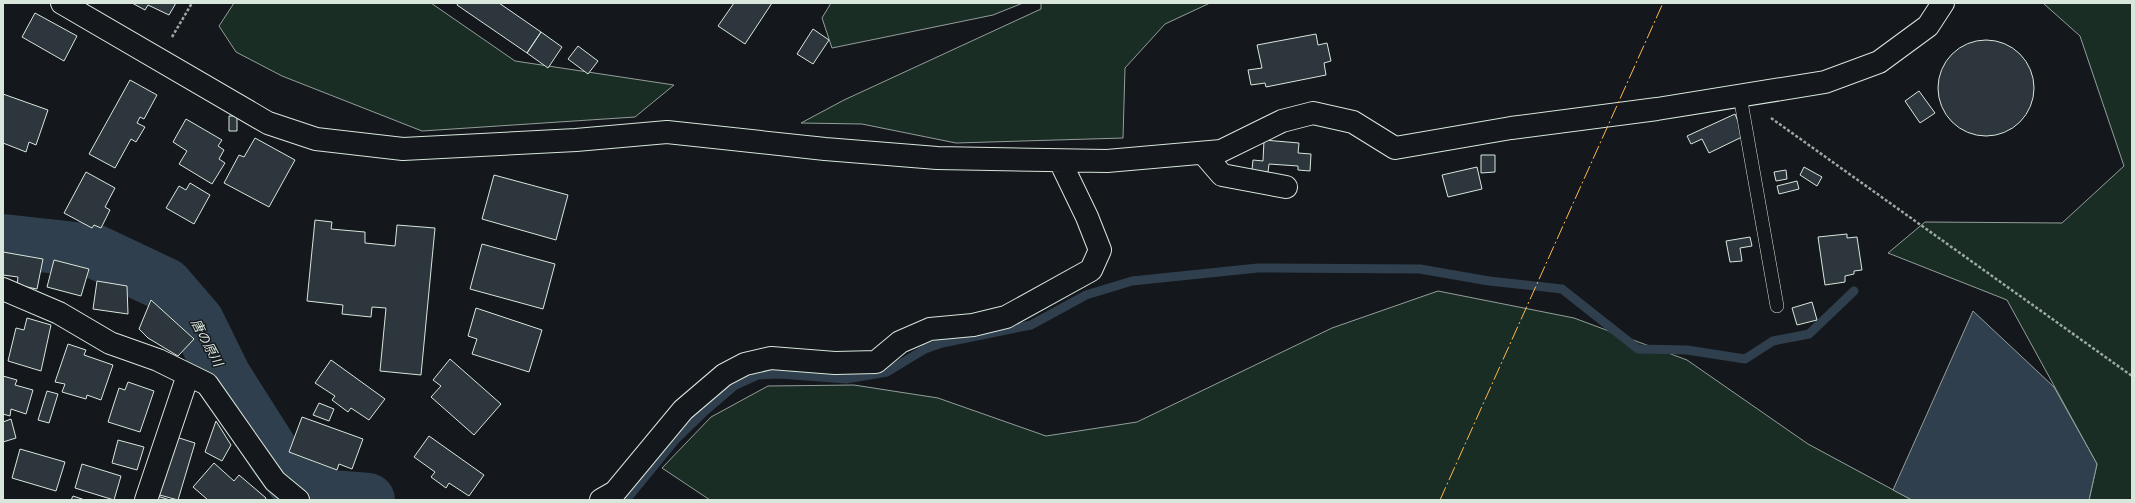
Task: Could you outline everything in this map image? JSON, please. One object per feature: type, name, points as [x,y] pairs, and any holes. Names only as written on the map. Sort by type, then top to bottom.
[{"type":"street","points":[[62,3],[268,123],[316,139],[403,149],[576,140],[667,132],[825,149],[937,158],[1060,161],[1107,161],[1222,151],[1282,121],[1313,113],[1353,122],[1395,148],[1511,128],[1657,109],[1825,82],[1879,62],[1928,26],[1943,3]]},
{"type":"street","points":[[1203,153],[1222,175],[1286,187]]},
{"type":"street","points":[[601,500],[615,492],[683,410],[724,375],[745,364],[771,358],[835,363],[876,362],[900,342],[930,329],[973,325],[1006,317],[1091,270],[1100,250],[1087,217],[1060,161]]},
{"type":"street","points":[[3,289],[59,313],[110,343],[158,360],[207,384],[275,481],[298,500]]},
{"type":"street","points":[[146,500],[188,375]]},
{"type":"lane","points":[[1740,96],[1777,306]]},
{"type":"path","points":[[158,60],[192,3]]},
{"type":"path","points":[[1740,96],[2132,376]]},
{"type":"green space","points":[[234,3],[431,3],[515,61],[674,85],[635,117],[422,131],[282,76],[236,52],[219,26]]},
{"type":"green space","points":[[831,3],[1023,3],[993,15],[832,48],[822,18]]},
{"type":"green space","points":[[1041,3],[1210,3],[1165,24],[1125,68],[1123,138],[956,143],[862,124],[801,123],[844,100],[1041,9]]},
{"type":"green space","points":[[2043,3],[2132,3],[2132,500],[2089,500],[2097,464],[2007,300],[1888,253],[1925,222],[2062,223],[2124,166],[2080,36]]},
{"type":"green space","points":[[1438,291],[1574,318],[1687,360],[1808,444],[1912,500],[710,500],[662,468],[711,417],[768,386],[854,385],[938,398],[1046,436],[1137,422],[1332,328]]},
{"type":"water","points":[[1973,311],[2054,387],[2097,464],[2089,500],[1912,500],[1893,490]]},
{"type":"building","points":[[132,3],[176,3],[169,15],[148,5],[145,10]]},
{"type":"building","points":[[458,3],[499,3],[541,32],[527,53],[457,5]]},
{"type":"building","points":[[734,3],[772,3],[745,44],[718,26]]},
{"type":"building","points":[[35,13],[77,36],[64,61],[22,37]]},
{"type":"building","points":[[813,29],[829,40],[813,64],[797,54]]},
{"type":"building","points":[[541,32],[562,47],[548,68],[527,53]]},
{"type":"building","points":[[1316,34],[1318,45],[1327,43],[1331,61],[1324,63],[1326,75],[1266,87],[1265,83],[1251,85],[1248,70],[1262,68],[1257,45]]},
{"type":"building","points":[[1986,40],[2004,44],[2013,48],[2020,54],[2026,61],[2030,70],[2034,88],[2030,106],[2026,115],[2020,122],[2013,128],[2004,132],[1986,136],[1968,132],[1959,128],[1952,122],[1946,115],[1942,106],[1938,88],[1942,70],[1946,61],[1952,54],[1959,48],[1968,44]]},
{"type":"building","points":[[578,46],[598,61],[588,74],[568,59]]},
{"type":"building","points":[[130,80],[157,95],[144,119],[140,117],[137,123],[145,127],[136,142],[131,139],[115,168],[89,154]]},
{"type":"building","points":[[1919,91],[1935,113],[1920,123],[1905,101]]},
{"type":"building","points":[[3,94],[48,110],[36,145],[29,142],[26,152],[3,143]]},
{"type":"building","points":[[1735,114],[1744,136],[1709,153],[1702,139],[1691,144],[1687,136]]},
{"type":"building","points":[[229,116],[237,116],[237,131],[229,131]]},
{"type":"building","points":[[186,119],[222,140],[218,146],[224,150],[219,159],[225,163],[212,184],[179,164],[187,151],[173,142]]},
{"type":"building","points":[[255,138],[295,160],[269,207],[224,183],[239,155],[244,157]]},
{"type":"building","points":[[1264,140],[1299,143],[1298,153],[1311,154],[1310,171],[1298,170],[1298,166],[1269,164],[1268,172],[1252,170],[1253,160],[1263,161]]},
{"type":"building","points":[[1481,155],[1495,155],[1495,172],[1481,173]]},
{"type":"building","points":[[1477,167],[1482,189],[1448,197],[1442,175]]},
{"type":"building","points":[[1804,167],[1822,177],[1817,186],[1800,175]]},
{"type":"building","points":[[1786,170],[1787,179],[1776,181],[1774,172]]},
{"type":"building","points":[[86,172],[115,188],[105,207],[110,210],[101,228],[94,225],[92,228],[64,213]]},
{"type":"building","points":[[494,175],[568,195],[556,240],[482,219]]},
{"type":"building","points":[[1797,181],[1799,189],[1779,194],[1777,186]]},
{"type":"building","points":[[190,183],[210,195],[194,224],[166,208],[179,186],[186,190]]},
{"type":"building","points":[[315,220],[332,222],[331,229],[365,232],[365,243],[395,246],[397,225],[435,228],[421,375],[380,371],[386,308],[372,307],[371,317],[342,314],[343,305],[307,301]]},
{"type":"building","points":[[1847,234],[1847,238],[1857,237],[1862,270],[1854,271],[1854,274],[1845,276],[1845,282],[1825,285],[1818,237]]},
{"type":"building","points":[[1750,237],[1752,246],[1740,248],[1742,261],[1730,262],[1726,241]]},
{"type":"building","points":[[482,244],[555,264],[543,309],[470,289]]},
{"type":"building","points":[[3,252],[43,259],[37,289],[17,285],[18,277],[3,275]]},
{"type":"building","points":[[54,260],[89,269],[81,296],[47,287]]},
{"type":"building","points":[[97,281],[127,286],[128,314],[93,309]]},
{"type":"building","points":[[151,300],[194,339],[178,356],[148,338],[139,329]]},
{"type":"building","points":[[1812,302],[1817,320],[1797,325],[1792,308]]},
{"type":"building","points":[[476,308],[542,330],[529,372],[472,354],[477,339],[468,336]]},
{"type":"building","points":[[27,318],[51,325],[41,371],[8,361],[16,328],[24,330]]},
{"type":"building","points":[[68,344],[86,350],[84,355],[113,365],[101,400],[87,395],[86,399],[62,392],[65,384],[55,382]]},
{"type":"building","points":[[450,359],[501,404],[474,435],[431,397],[441,386],[433,380]]},
{"type":"building","points":[[331,360],[385,399],[369,420],[351,408],[348,412],[332,400],[335,396],[315,383]]},
{"type":"building","points":[[3,376],[17,380],[15,385],[33,390],[26,414],[11,409],[10,416],[3,414]]},
{"type":"building","points":[[128,382],[154,391],[140,432],[108,422],[119,388],[125,390]]},
{"type":"building","points":[[47,391],[58,394],[49,423],[38,420]]},
{"type":"building","points":[[319,403],[334,409],[329,421],[313,415]]},
{"type":"building","points":[[302,417],[363,439],[352,469],[339,464],[337,470],[289,452]]},
{"type":"building","points":[[11,419],[16,438],[3,442],[3,422]]},
{"type":"building","points":[[216,421],[231,445],[222,461],[205,452]]},
{"type":"building","points":[[173,436],[195,443],[178,500],[156,494]]},
{"type":"building","points":[[429,436],[484,475],[469,496],[449,483],[446,488],[431,477],[435,472],[414,457]]},
{"type":"building","points":[[118,440],[144,447],[137,470],[112,463]]},
{"type":"building","points":[[20,449],[65,462],[56,491],[12,478]]},
{"type":"building","points":[[214,463],[234,481],[239,475],[266,498],[265,500],[208,500],[193,487]]},
{"type":"building","points":[[82,464],[121,476],[114,500],[75,488]]},
{"type":"building","points":[[154,495],[170,500],[153,500]]},
{"type":"building","points":[[73,496],[85,500],[71,500]]},
{"type":"waterway","name":"唐の原川","points":[[3,241],[94,251],[166,285],[197,321],[224,376],[274,455],[296,484],[331,497],[368,500]]},
{"type":"waterway","points":[[626,500],[676,439],[706,410],[734,386],[758,375],[780,374],[846,379],[887,372],[925,349],[942,343],[1031,325],[1086,295],[1132,281],[1258,268],[1420,269],[1489,281],[1562,289],[1638,349],[1687,350],[1745,359],[1773,341],[1809,334],[1854,291]]},
{"type":"power","points":[[1440,500],[1663,3]]}]
